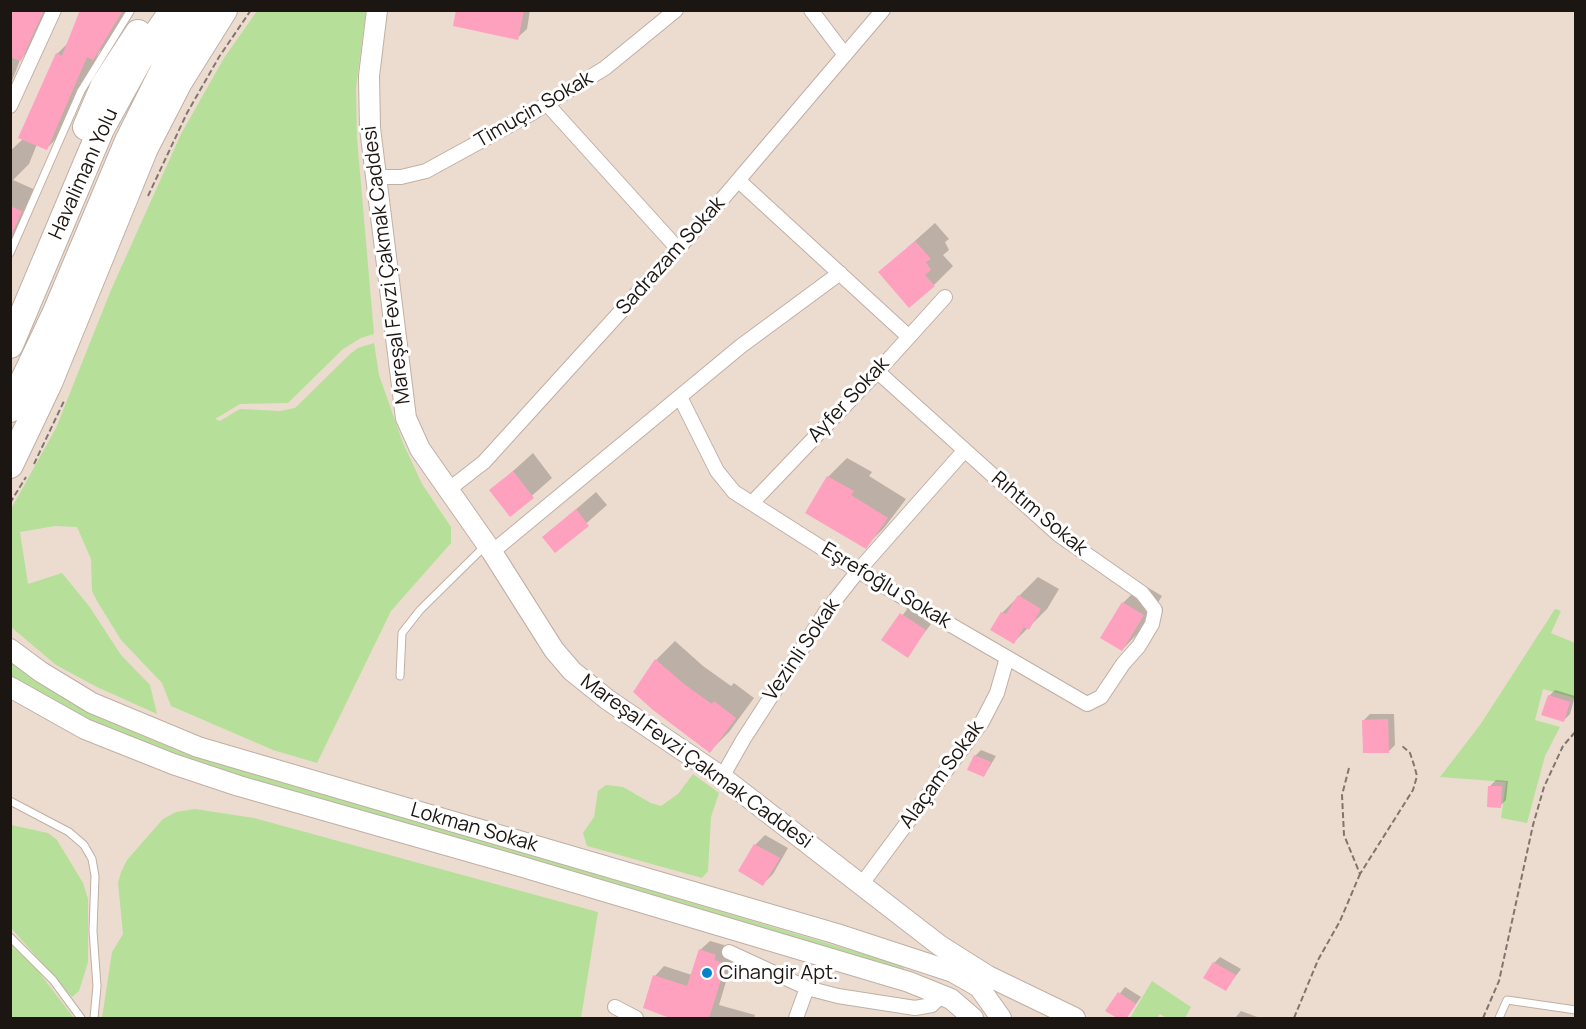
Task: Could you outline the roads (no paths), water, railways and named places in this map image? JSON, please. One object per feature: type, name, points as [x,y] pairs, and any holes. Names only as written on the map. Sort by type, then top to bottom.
[{"type":"highway","points":[[10,303],[104,85],[153,10]]},
{"type":"highway","name":"Havalimanı Yolu","points":[[10,345],[101,129],[139,60],[173,10]]},
{"type":"highway","points":[[10,410],[56,312],[129,141],[165,67],[200,10]]},
{"type":"highway","points":[[23,469],[49,383],[104,244],[149,139],[178,82],[224,10]]},
{"type":"main road","name":"Mareşal Fevzi Çakmak Caddesi","points":[[376,10],[370,54],[369,96],[400,389],[406,418],[420,449],[489,549],[544,636],[572,670],[608,700],[722,777],[861,885],[956,965],[979,987],[1001,1018]]},
{"type":"main road","name":"Lokman Sokak","points":[[10,649],[40,672],[92,703],[198,747],[837,934],[956,965]]},
{"type":"main road","name":"Lokman Sokak","points":[[10,687],[108,739],[239,786],[538,871],[909,982],[942,994]]},
{"type":"main road","points":[[973,1018],[962,1006],[942,994],[956,965],[988,976],[1075,1018]]},
{"type":"street","points":[[10,106],[54,10]]},
{"type":"street","name":"Timuçin Sokak","points":[[378,177],[401,177],[426,171],[547,104],[605,68],[676,10]]},
{"type":"street","points":[[811,10],[845,55]]},
{"type":"street","name":"Sadrazam Sokak","points":[[448,490],[484,462],[678,249],[739,181],[883,10]]},
{"type":"street","points":[[547,104],[678,249]]},
{"type":"street","points":[[739,181],[909,337]]},
{"type":"street","points":[[489,549],[741,346],[840,273]]},
{"type":"street","name":"Ayfer Sokak","points":[[752,503],[878,372],[945,297]]},
{"type":"street","name":"Rıhtım Sokak","points":[[878,372],[1059,535],[1142,593],[1155,610],[1152,624],[1139,646],[1123,664]]},
{"type":"street","name":"Eşrefoğlu Sokak","points":[[680,397],[717,471],[734,492],[858,571],[1087,704],[1101,697],[1123,664]]},
{"type":"street","name":"Vezinli Sokak","points":[[722,777],[743,740],[825,613],[858,571],[964,451]]},
{"type":"street","name":"Alaçam Sokak","points":[[861,885],[982,722],[997,693],[1007,657]]},
{"type":"street","points":[[729,952],[759,963],[807,988],[915,1008],[932,1005],[942,994]]},
{"type":"street","points":[[796,1018],[807,988]]},
{"type":"street","points":[[615,1007],[636,1018]]},
{"type":"lane","points":[[10,253],[81,91],[130,10]]},
{"type":"lane","points":[[400,676],[402,633],[420,610],[489,549]]},
{"type":"lane","points":[[10,801],[69,832],[84,845],[92,859],[95,876],[93,932],[97,986],[94,1018]]},
{"type":"lane","points":[[10,937],[53,980],[81,1018]]},
{"type":"lane","points":[[1499,1018],[1507,1000],[1575,1010]]},
{"type":"place","name":"Cihangir Apt.","points":[[707,973]]}]
